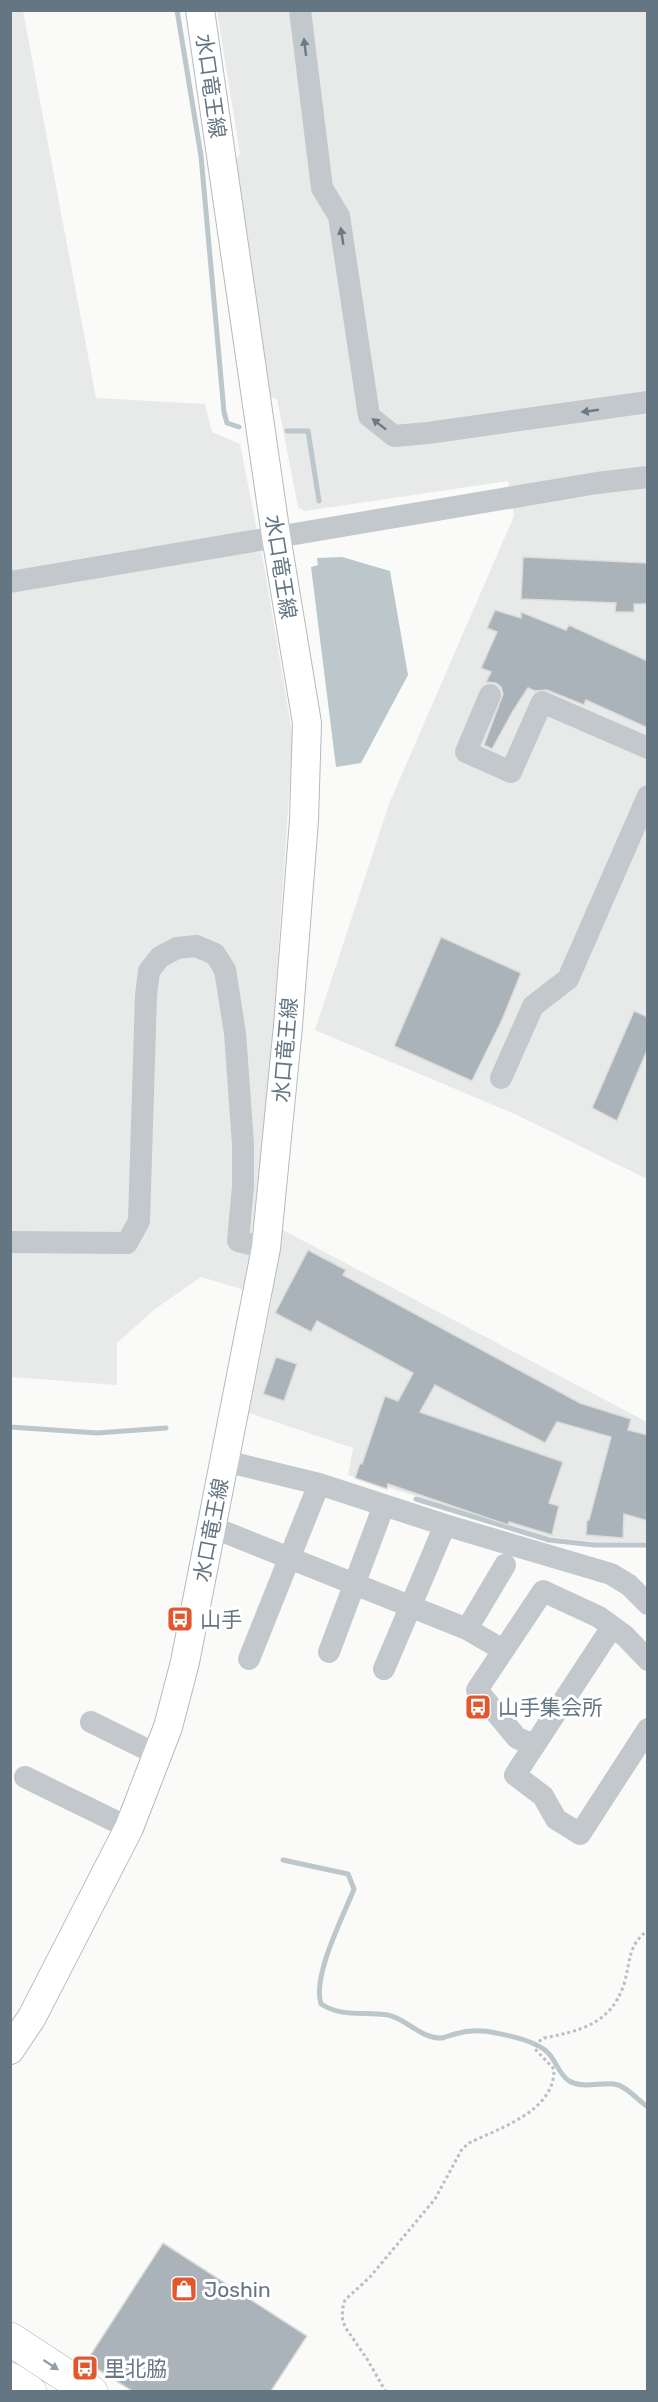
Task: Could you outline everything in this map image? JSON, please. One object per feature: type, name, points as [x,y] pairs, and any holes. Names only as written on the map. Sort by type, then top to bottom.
[{"type":"highway","points":[[10,2339],[91,2391]]},
{"type":"highway","points":[[10,2379],[30,2391]]},
{"type":"main road","name":"水口竜王線","points":[[10,2050],[32,2017],[129,1828],[158,1755],[185,1662],[266,1248],[288,1026],[303,831],[307,723],[276,536],[200,10]]},
{"type":"street","points":[[300,10],[322,188],[339,216],[369,416],[394,436],[648,402]]},
{"type":"street","points":[[10,582],[597,483],[648,477]]},
{"type":"street","points":[[490,695],[466,752],[511,772],[542,702],[648,748]]},
{"type":"street","points":[[501,1078],[533,1006],[568,980],[648,796]]},
{"type":"street","points":[[10,1242],[127,1243],[139,1221],[146,995],[149,971],[160,957],[177,948],[196,946],[215,954],[225,970],[234,1033],[243,1186],[238,1241],[266,1248]]},
{"type":"street","points":[[225,1461],[319,1484],[445,1525],[611,1574],[629,1585],[648,1604]]},
{"type":"street","points":[[249,1659],[319,1484]]},
{"type":"street","points":[[329,1652],[384,1505]]},
{"type":"street","points":[[384,1669],[445,1525]]},
{"type":"street","points":[[212,1527],[466,1629],[503,1650]]},
{"type":"street","points":[[466,1629],[505,1565]]},
{"type":"street","points":[[534,1745],[517,1738],[477,1690],[543,1591],[599,1617],[625,1636],[648,1660]]},
{"type":"street","points":[[612,1628],[515,1775],[543,1796],[556,1819],[580,1834],[648,1729]]},
{"type":"street","points":[[91,1722],[158,1755]]},
{"type":"street","points":[[25,1777],[129,1828]]},
{"type":"path","points":[[386,2391],[368,2359],[345,2327],[342,2317],[345,2300],[370,2277],[435,2199],[462,2149],[469,2143],[522,2117],[547,2094],[554,2077],[554,2069],[535,2049],[538,2042],[544,2038],[585,2029],[604,2015],[615,2003],[624,1984],[630,1952],[637,1938],[648,1930]]},
{"type":"shaded area","points":[[10,11],[23,11],[96,398],[205,404],[212,432],[240,444],[265,571],[293,738],[260,1218],[647,1422],[647,1542],[598,1542],[548,1537],[348,1475],[353,1448],[249,1413],[272,1298],[201,1277],[155,1309],[117,1343],[117,1385],[11,1377]]},
{"type":"shaded area","points":[[217,11],[647,11],[647,1179],[517,1115],[315,1030],[389,804],[514,516],[508,481],[305,511],[298,507],[277,399],[270,397],[236,159],[240,154]]},
{"type":"shaded area","points":[[342,557],[390,571],[408,675],[361,763],[336,767],[311,567],[318,565],[317,558]]},
{"type":"building","points":[[523,557],[648,563],[648,604],[634,604],[634,612],[615,612],[616,603],[521,599]]},
{"type":"building","points":[[495,610],[521,618],[521,612],[566,630],[569,625],[648,661],[648,728],[586,700],[584,705],[547,690],[535,691],[528,688],[492,749],[484,745],[503,694],[501,687],[496,683],[486,682],[491,672],[481,668],[497,632],[487,628]]},
{"type":"building","points":[[441,937],[521,973],[502,1020],[472,1081],[394,1046]]},
{"type":"building","points":[[634,1011],[648,1017],[648,1048],[617,1121],[592,1108]]},
{"type":"building","points":[[308,1250],[346,1270],[343,1275],[580,1403],[631,1419],[628,1430],[648,1435],[648,1521],[624,1514],[623,1538],[586,1535],[587,1520],[589,1520],[611,1437],[557,1422],[545,1443],[435,1385],[420,1412],[563,1462],[549,1503],[559,1506],[552,1535],[509,1522],[508,1525],[388,1484],[387,1489],[355,1478],[385,1396],[398,1401],[413,1373],[317,1321],[311,1332],[275,1313]]},
{"type":"building","points":[[276,1357],[297,1364],[284,1401],[263,1394]]},
{"type":"building","name":"Joshin","points":[[163,2243],[307,2336],[271,2391],[132,2391],[86,2362]]},
{"type":"waterway","points":[[177,10],[201,156],[224,412],[227,423],[239,427]]},
{"type":"waterway","points":[[287,431],[308,431],[319,501]]},
{"type":"waterway","points":[[10,1427],[97,1433],[166,1428]]},
{"type":"waterway","points":[[416,1499],[549,1540],[595,1545],[648,1545]]},
{"type":"waterway","points":[[283,1860],[348,1874],[354,1889],[325,1963],[319,1992],[321,2004],[346,2013],[395,2017],[434,2037],[442,2038],[453,2034],[481,2031],[525,2040],[545,2050],[569,2081],[580,2085],[619,2085],[648,2107]]},
{"type":"place","name":"山手","points":[[180,1619]]},
{"type":"place","name":"山手集会所","points":[[478,1707]]},
{"type":"place","name":"Joshin","points":[[184,2289]]},
{"type":"place","name":"里北脇","points":[[85,2368]]}]
